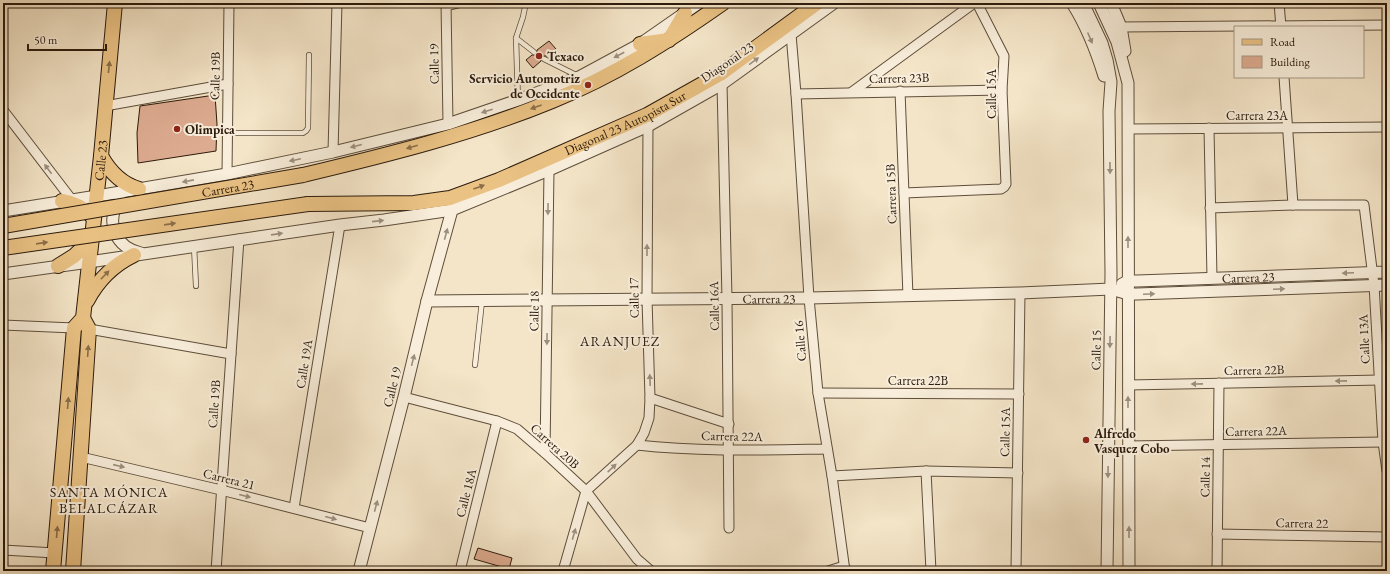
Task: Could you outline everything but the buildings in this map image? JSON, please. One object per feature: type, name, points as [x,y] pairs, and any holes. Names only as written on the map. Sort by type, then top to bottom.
[{"type":"main road","name":"Calle 23","points":[[53,571],[97,196],[115,3]]},
{"type":"main road","points":[[449,130],[553,101],[635,61],[723,3]]},
{"type":"main road","name":"Diagonal 23 Autopista Sur","points":[[414,203],[451,204],[527,168],[647,115],[720,74],[817,3]]},
{"type":"main road","points":[[669,40],[685,13]]},
{"type":"main road","points":[[640,44],[669,40]]},
{"type":"main road","name":"Carrera 23","points":[[3,226],[303,175],[378,157],[449,130]]},
{"type":"main road","points":[[101,156],[109,169],[120,180],[136,189]]},
{"type":"main road","points":[[67,200],[83,209],[94,219]]},
{"type":"main road","name":"Carrera 23","points":[[3,248],[308,204],[414,203]]},
{"type":"main road","points":[[58,266],[74,256],[92,239]]},
{"type":"main road","points":[[83,320],[96,286],[111,269],[139,255]]},
{"type":"main road","name":"Calle 23","points":[[73,571],[81,457],[83,320]]},
{"type":"street","name":"Calle 19B","points":[[227,174],[229,3]]},
{"type":"street","points":[[333,152],[337,3]]},
{"type":"street","points":[[446,5],[458,3]]},
{"type":"street","points":[[449,130],[578,76],[640,44],[699,3]]},
{"type":"street","name":"Diagonal 23","points":[[451,204],[549,170],[648,126],[722,84],[834,3]]},
{"type":"street","points":[[852,92],[975,3]]},
{"type":"street","name":"Calle 15A","points":[[904,193],[1001,189],[1006,184],[1002,90],[1004,56],[975,3]]},
{"type":"street","points":[[1072,3],[1085,25],[1097,53],[1105,80],[1109,111]]},
{"type":"street","points":[[1083,3],[1102,43],[1107,60],[1111,82],[1109,111]]},
{"type":"street","points":[[1099,3],[1117,42],[1128,83]]},
{"type":"street","points":[[1111,3],[1121,27],[1124,41],[1128,83],[1129,571]]},
{"type":"street","points":[[1279,3],[1281,26],[1387,25]]},
{"type":"street","name":"Calle 19","points":[[446,5],[449,130]]},
{"type":"street","points":[[1121,27],[1234,26]]},
{"type":"street","name":"Calle 16","points":[[791,34],[809,298],[818,393],[832,476],[845,569]]},
{"type":"street","points":[[1210,208],[1293,205],[1284,78]]},
{"type":"street","points":[[105,106],[228,84]]},
{"type":"street","name":"Calle 16A","points":[[722,84],[727,299],[729,528]]},
{"type":"street","name":"Carrera 23B","points":[[796,94],[1002,90]]},
{"type":"street","name":"Carrera 15B","points":[[900,91],[908,296]]},
{"type":"street","points":[[3,110],[67,200]]},
{"type":"street","name":"Calle 15","points":[[1107,571],[1111,289],[1109,111]]},
{"type":"street","name":"Calle 17","points":[[586,491],[637,445],[644,433],[649,418],[650,398],[647,299],[648,126]]},
{"type":"street","points":[[1209,128],[1212,278]]},
{"type":"street","name":"Carrera 23A","points":[[1128,129],[1387,128]]},
{"type":"street","name":"Carrera 23","points":[[3,211],[227,174],[449,130]]},
{"type":"street","name":"Calle 18","points":[[546,453],[549,170]]},
{"type":"street","points":[[136,189],[125,195],[117,205],[113,216],[113,226],[116,236],[121,243],[139,255]]},
{"type":"street","points":[[3,274],[239,239],[384,220],[451,204]]},
{"type":"street","name":"Calle 19","points":[[359,571],[404,398],[451,204]]},
{"type":"street","name":"Calle 13A","points":[[1293,205],[1364,205],[1373,273],[1383,387],[1384,442],[1387,471]]},
{"type":"street","name":"Calle 19A","points":[[294,508],[340,225]]},
{"type":"street","name":"Calle 19B","points":[[216,571],[239,239]]},
{"type":"street","name":"Carrera 23","points":[[1111,289],[1128,281],[1387,272]]},
{"type":"street","name":"Carrera 23","points":[[427,301],[809,298],[1020,293],[1111,289],[1128,294],[1387,285]]},
{"type":"street","name":"Calle 15A","points":[[1016,571],[1020,293]]},
{"type":"street","points":[[3,325],[83,320],[231,354]]},
{"type":"street","name":"Carrera 22B","points":[[1128,385],[1219,383],[1383,387]]},
{"type":"street","name":"Calle 14","points":[[1217,571],[1219,383]]},
{"type":"street","name":"Carrera 22B","points":[[818,393],[1019,394]]},
{"type":"street","name":"Carrera 20B","points":[[404,398],[497,421],[517,429],[546,453],[586,491],[637,559],[651,571]]},
{"type":"street","points":[[650,398],[728,424]]},
{"type":"street","name":"Calle 18A","points":[[460,571],[497,421]]},
{"type":"street","name":"Carrera 22A","points":[[1128,446],[1384,442]]},
{"type":"street","name":"Carrera 22A","points":[[637,445],[661,448],[729,450],[827,449]]},
{"type":"street","name":"Carrera 21","points":[[81,457],[221,490],[370,528]]},
{"type":"street","points":[[832,476],[926,471],[1018,472]]},
{"type":"street","points":[[926,471],[931,571]]},
{"type":"street","points":[[563,571],[586,491]]},
{"type":"street","name":"Carrera 22","points":[[1217,534],[1387,538]]},
{"type":"street","points":[[3,550],[55,553]]},
{"type":"street","points":[[637,559],[638,571]]},
{"type":"street","points":[[828,571],[845,569]]},
{"type":"lane","points":[[518,100],[516,38],[525,7],[523,3]]},
{"type":"lane","points":[[516,38],[534,52]]},
{"type":"lane","points":[[227,133],[276,134],[306,132],[308,128],[309,55]]},
{"type":"lane","points":[[544,59],[578,76]]},
{"type":"lane","points":[[194,246],[196,286]]},
{"type":"lane","points":[[475,365],[482,301]]},
{"type":"place","name":"Texaco","points":[[539,56]]},
{"type":"place","name":"Servicio Automotriz de Occidente","points":[[588,85]]},
{"type":"place","name":"Olimpica","points":[[177,129]]},
{"type":"place","name":"Alfredo Vasquez Cobo","points":[[1086,440]]},
{"type":"district","name":"ARANJUEZ","points":[[620,341]]},
{"type":"district","name":"SANTA MÓNICA BELALCÁZAR","points":[[109,500]]}]
